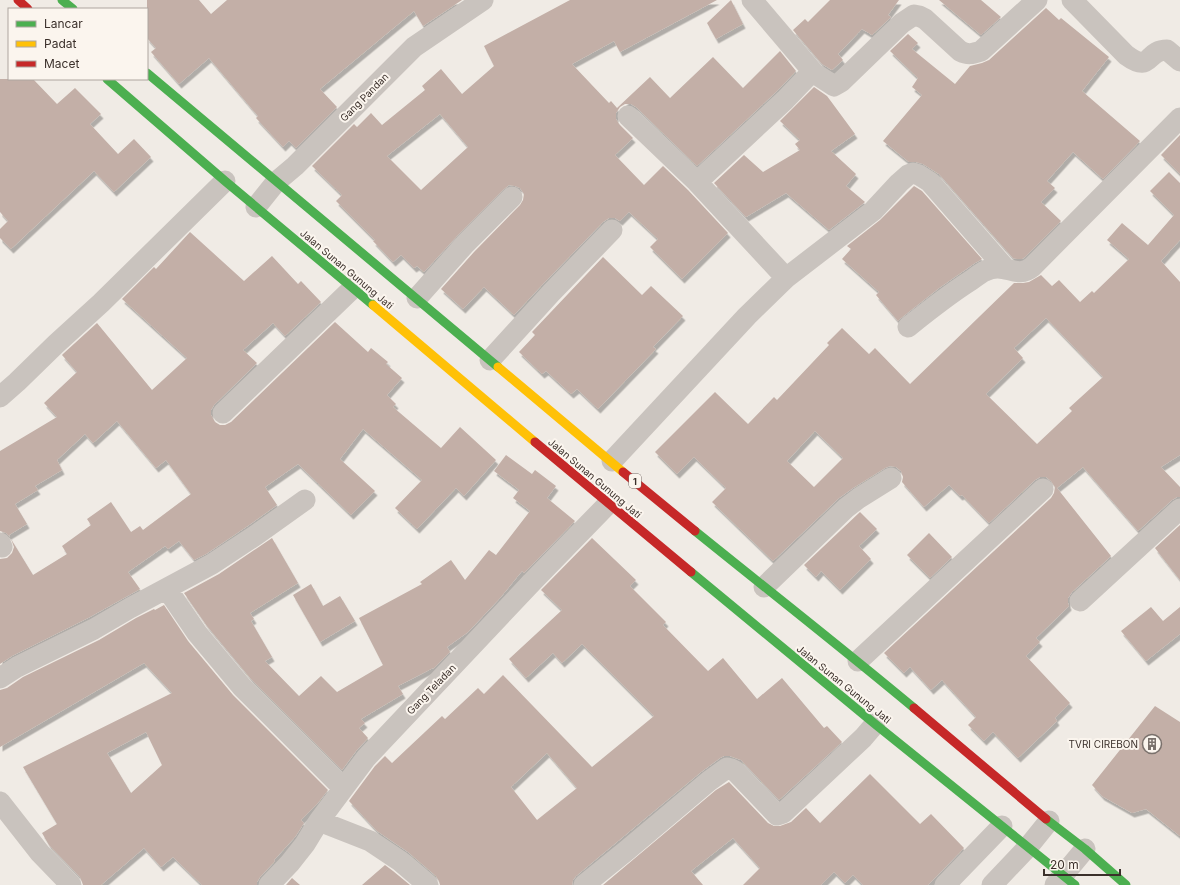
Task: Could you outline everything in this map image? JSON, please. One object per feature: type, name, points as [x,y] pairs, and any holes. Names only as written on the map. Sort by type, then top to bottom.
[{"type":"highway","points":[[18,0],[27,8]]},
{"type":"highway","points":[[62,0],[72,8]]},
{"type":"highway","name":"1","points":[[148,75],[619,468],[764,587],[858,661],[1049,822],[1085,849],[1126,885]]},
{"type":"highway","name":"Jalan Sunan Gunung Jati","points":[[108,80],[352,288],[611,499],[875,724],[1028,846],[1064,882]]},
{"type":"highway","points":[[619,468],[620,484]]},
{"type":"street","name":"Gang Pandan","points":[[256,207],[276,182],[295,166],[414,47],[483,0]]},
{"type":"street","points":[[752,0],[814,73],[834,86],[841,82],[902,23],[914,16],[919,16],[926,19],[960,51],[966,54],[972,54],[981,51],[1037,0]]},
{"type":"street","points":[[1072,0],[1126,55],[1133,60],[1140,63],[1145,62],[1158,51],[1167,50],[1180,61]]},
{"type":"street","points":[[697,182],[785,100],[808,76],[814,73]]},
{"type":"street","points":[[628,116],[697,182],[786,278]]},
{"type":"street","points":[[908,327],[953,291],[986,271],[997,267],[1020,273],[1026,272],[1180,118]]},
{"type":"street","points":[[619,468],[747,316],[786,278],[873,211],[908,175],[919,175],[930,182],[1005,268]]},
{"type":"street","points":[[0,397],[101,303],[225,181]]},
{"type":"street","points":[[416,298],[465,244],[512,197]]},
{"type":"street","points":[[490,360],[551,293],[612,230]]},
{"type":"street","points":[[223,413],[352,288]]},
{"type":"street","points":[[764,587],[846,508],[891,478]]},
{"type":"street","points":[[858,661],[1043,489]]},
{"type":"street","name":"Gang Teladan","points":[[268,885],[290,863],[305,844],[319,820],[366,758],[611,499]]},
{"type":"street","points":[[0,678],[17,667],[94,629],[212,564],[305,500]]},
{"type":"street","points":[[1080,601],[1180,509]]},
{"type":"street","points":[[167,589],[197,634],[242,687],[343,788]]},
{"type":"street","points":[[584,885],[709,781],[727,768],[735,771],[777,815],[783,813],[863,738],[875,724]]},
{"type":"street","points":[[0,802],[40,853],[71,885]]},
{"type":"street","points":[[319,820],[370,841],[400,861],[428,885]]},
{"type":"street","points":[[992,885],[1049,822]]},
{"type":"street","points":[[945,885],[1002,826]]},
{"type":"street","points":[[1064,882],[1085,849]]},
{"type":"building","points":[[147,0],[199,0],[211,14],[227,0],[462,0],[423,26],[414,11],[320,89],[337,107],[296,148],[289,141],[283,147],[256,118],[258,116],[209,58],[179,84],[151,52],[156,48],[148,39]]},
{"type":"building","points":[[570,0],[717,0],[620,52],[614,41],[572,64],[609,103],[611,101],[617,108],[650,77],[670,98],[713,57],[743,88],[780,51],[796,71],[777,91],[697,166],[636,107],[631,104],[625,104],[620,107],[616,113],[616,119],[633,138],[615,155],[644,185],[663,166],[688,190],[728,233],[682,279],[650,247],[658,239],[629,212],[620,221],[615,218],[609,218],[603,222],[514,315],[484,287],[463,309],[441,289],[474,252],[520,205],[524,194],[520,188],[509,185],[504,189],[457,236],[424,272],[417,266],[414,268],[401,255],[393,262],[373,241],[375,240],[336,201],[342,195],[312,166],[354,124],[357,127],[371,113],[382,125],[425,90],[422,86],[441,69],[462,94],[494,66],[484,46]],"holes":[[[440,114],[468,147],[421,190],[387,156]]]},
{"type":"building","points":[[731,0],[743,24],[716,39],[707,23]]},
{"type":"building","points":[[830,0],[899,0],[888,15],[891,17],[872,35],[862,29],[838,54],[843,60],[832,70],[822,64],[793,30],[805,19],[808,22]]},
{"type":"building","points":[[939,0],[981,0],[1001,17],[981,35]]},
{"type":"building","points":[[1046,8],[1059,20],[1061,18],[1109,57],[1082,91],[1140,141],[1103,179],[1073,152],[1047,181],[1055,188],[1041,202],[1061,221],[1025,257],[1022,259],[1017,259],[1013,258],[939,174],[923,164],[909,162],[883,141],[922,95],[912,87],[918,78],[890,51],[908,34],[918,43],[912,49],[955,84],[970,66],[989,60]]},
{"type":"building","points":[[0,79],[34,80],[57,104],[75,88],[101,114],[90,124],[118,154],[134,139],[151,157],[114,192],[94,171],[11,249],[0,238],[0,229],[8,221],[0,212]]},
{"type":"building","points":[[814,87],[827,96],[855,134],[831,151],[856,174],[846,186],[865,202],[829,230],[786,193],[746,217],[714,183],[744,155],[763,172],[800,150],[795,144],[800,140],[780,121]]},
{"type":"building","points":[[1180,135],[1180,174],[1161,155]]},
{"type":"building","points":[[1169,172],[1180,183],[1180,240],[1161,261],[1180,282],[1180,455],[1161,467],[1180,487],[1180,497],[1172,500],[1138,531],[1083,467],[1057,488],[1111,556],[1072,592],[1068,598],[1069,606],[1036,638],[1040,642],[1026,656],[1070,703],[1055,718],[1057,721],[1018,758],[993,732],[984,741],[968,725],[976,717],[942,680],[931,690],[910,667],[904,673],[884,653],[1051,498],[1055,487],[1051,481],[1046,477],[1040,477],[1035,480],[989,523],[962,495],[960,496],[949,485],[924,507],[902,482],[903,477],[901,471],[896,467],[890,466],[839,498],[773,561],[712,502],[726,488],[694,457],[677,474],[655,452],[715,392],[748,424],[774,397],[777,400],[829,345],[827,343],[842,328],[869,354],[875,348],[910,384],[1014,283],[1029,282],[1041,275],[1052,286],[1059,280],[1080,302],[1092,291],[1094,293],[1129,259],[1107,240],[1122,223],[1148,245],[1174,215],[1150,191]],"holes":[[[1046,318],[1103,377],[1069,408],[1072,411],[1037,444],[986,394],[1023,358],[1014,348]],[[815,431],[843,458],[814,487],[787,461]]]},
{"type":"building","points":[[914,186],[922,191],[982,259],[939,288],[898,321],[876,295],[879,292],[842,259],[851,249],[847,246],[880,220]]},
{"type":"building","points":[[190,232],[244,281],[272,256],[298,284],[301,281],[321,302],[285,336],[273,323],[243,350],[257,363],[214,405],[211,410],[211,415],[215,422],[220,425],[225,425],[231,422],[335,322],[368,352],[371,348],[388,362],[386,364],[402,378],[387,395],[396,404],[393,407],[441,448],[460,427],[496,460],[464,496],[456,488],[417,529],[395,508],[422,480],[363,429],[340,459],[375,491],[351,515],[298,464],[265,487],[277,505],[206,554],[194,560],[179,541],[168,549],[165,546],[128,572],[140,589],[88,618],[12,656],[0,664],[0,559],[7,558],[12,553],[14,547],[11,539],[33,575],[67,554],[62,546],[91,525],[87,519],[111,502],[131,532],[140,526],[143,530],[191,494],[166,460],[156,468],[117,421],[93,443],[85,434],[57,460],[62,470],[35,486],[38,490],[15,504],[27,524],[9,535],[10,537],[6,533],[0,531],[0,451],[57,417],[44,403],[77,372],[62,355],[64,353],[97,323],[152,390],[187,358],[122,299],[154,267],[156,269]]},
{"type":"building","points":[[603,257],[642,295],[651,286],[683,316],[653,347],[656,349],[598,409],[577,389],[571,394],[546,371],[542,374],[519,352],[535,335],[532,332]]},
{"type":"building","points":[[506,455],[532,474],[535,470],[556,486],[547,498],[575,521],[524,573],[522,571],[500,598],[468,632],[447,647],[450,652],[433,669],[398,686],[403,694],[361,719],[365,723],[359,728],[368,738],[342,770],[251,679],[207,626],[184,593],[219,574],[272,538],[298,583],[250,613],[254,619],[251,621],[272,657],[265,661],[299,696],[321,676],[337,692],[383,665],[359,618],[422,584],[420,582],[451,560],[465,580],[489,550],[496,555],[530,511],[513,498],[519,490],[494,471]]},
{"type":"building","points":[[860,512],[877,529],[859,546],[871,559],[840,590],[821,571],[816,577],[804,565]]},
{"type":"building","points":[[1180,525],[1180,580],[1155,548]]},
{"type":"building","points":[[929,533],[952,557],[930,578],[907,555]]},
{"type":"building","points":[[592,538],[636,580],[630,586],[666,622],[663,625],[708,671],[723,658],[757,699],[782,678],[824,728],[827,726],[842,742],[779,800],[741,760],[730,756],[720,758],[701,772],[576,876],[572,885],[440,885],[436,876],[408,852],[377,831],[349,801],[375,766],[385,756],[392,763],[442,716],[445,719],[478,688],[484,694],[503,675],[592,767],[654,716],[582,644],[562,663],[553,653],[526,678],[509,659],[562,610],[541,590]],"holes":[[[547,753],[577,788],[537,820],[511,787]]]},
{"type":"building","points":[[311,584],[323,606],[340,596],[355,621],[320,642],[293,595]]},
{"type":"building","points":[[164,605],[188,641],[233,695],[328,790],[301,820],[304,823],[295,837],[260,877],[257,885],[202,885],[173,857],[161,867],[144,848],[101,885],[83,885],[80,877],[49,845],[42,833],[57,824],[23,767],[172,693],[144,663],[0,747],[0,690],[7,688],[23,677],[99,640],[136,618],[154,609],[155,610]],"holes":[[[146,732],[162,765],[131,793],[107,753]]]},
{"type":"building","points":[[1151,607],[1163,621],[1180,607],[1180,634],[1146,661],[1121,631]]},
{"type":"building","name":"TVRI CIREBON","points":[[1155,706],[1180,722],[1180,836],[1146,809],[1132,813],[1102,796],[1092,785]]},
{"type":"building","points":[[870,774],[920,824],[931,814],[964,848],[928,885],[863,885],[853,875],[845,883],[834,872],[821,885],[743,885],[760,868],[733,838],[691,871],[703,885],[603,885],[716,790],[729,782],[768,823],[774,826],[780,826],[791,822],[806,808],[820,823]]},
{"type":"building","points":[[385,865],[393,871],[410,885],[362,885]]},
{"type":"building","points":[[292,878],[300,885],[286,885]]},
{"type":"traffic: fast","points":[[62,0],[72,8]]},
{"type":"traffic: fast","points":[[148,74],[498,367]]},
{"type":"traffic: fast","points":[[108,80],[225,181],[373,305]]},
{"type":"traffic: fast","points":[[695,531],[914,708]]},
{"type":"traffic: fast","points":[[691,572],[875,724],[1075,885]]},
{"type":"traffic: fast","points":[[1046,819],[1085,849],[1126,885]]},
{"type":"traffic: slow","points":[[373,305],[535,442]]},
{"type":"traffic: slow","points":[[498,367],[623,472]]},
{"type":"traffic: jam","points":[[18,0],[27,8]]},
{"type":"traffic: jam","points":[[535,442],[691,572]]},
{"type":"traffic: jam","points":[[623,472],[695,531]]},
{"type":"traffic: jam","points":[[914,708],[1046,819]]},
{"type":"place","name":"TVRI CIREBON","points":[[1152,744]]}]
